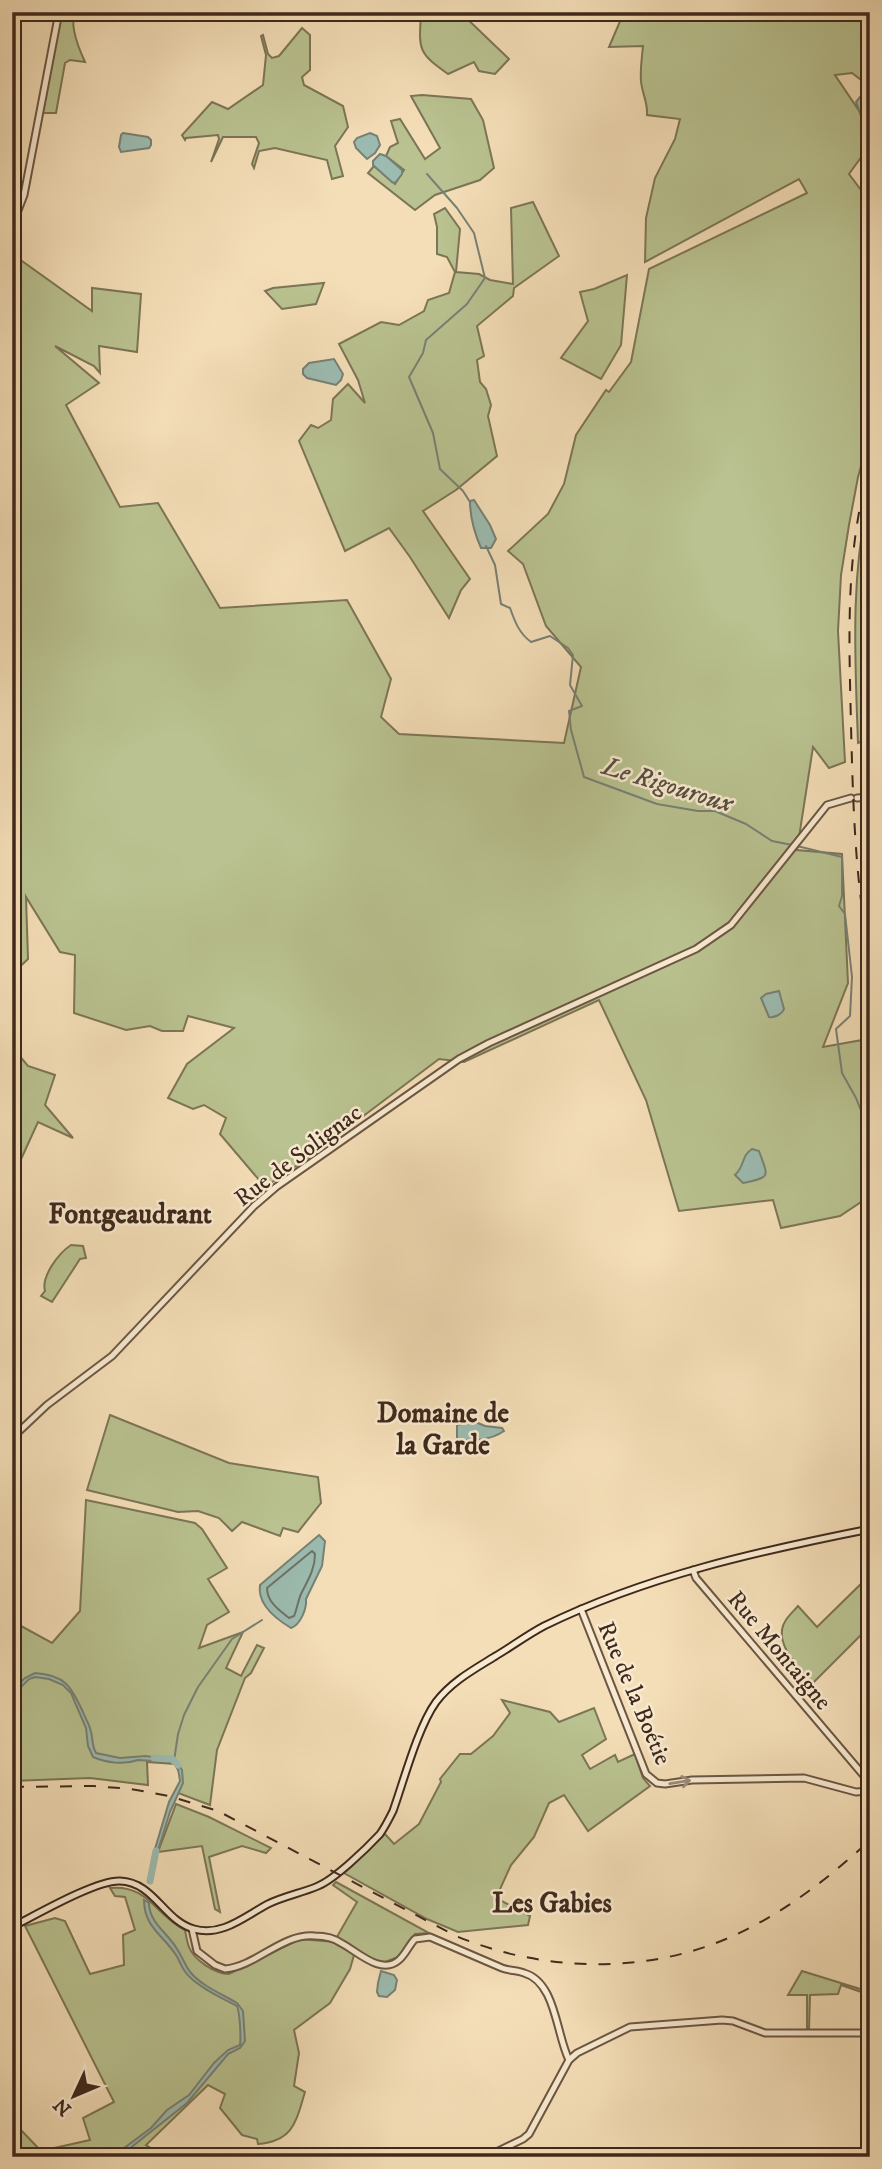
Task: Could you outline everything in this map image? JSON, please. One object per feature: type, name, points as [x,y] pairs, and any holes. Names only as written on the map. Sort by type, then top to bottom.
[{"type":"street","points":[[12,226],[24,195],[59,12]]},
{"type":"street","name":"Rue de Solignac","points":[[14,1437],[47,1405],[112,1356],[265,1196],[459,1059],[696,949],[716,937],[732,925],[827,805],[870,797]]},
{"type":"street","points":[[12,1927],[101,1884],[122,1881],[144,1888],[176,1920],[192,1929],[209,1931],[231,1926],[271,1902],[320,1885],[341,1870],[379,1835],[386,1825],[424,1726],[435,1703],[451,1685],[541,1628],[581,1609],[692,1570],[785,1546],[870,1529]]},
{"type":"street","name":"Rue Montaigne","points":[[692,1570],[870,1783]]},
{"type":"street","name":"Rue de la Boétie","points":[[581,1609],[646,1774],[657,1783],[804,1778],[856,1792],[870,1791]]},
{"type":"street","points":[[192,1929],[197,1951],[219,1968],[230,1969],[296,1938],[317,1936],[340,1941],[364,1959],[383,1965],[398,1961],[415,1939],[430,1937],[512,1972],[524,1972],[537,1981],[549,1995],[569,2060]]},
{"type":"street","points":[[486,2157],[529,2134],[569,2060],[577,2053],[623,2030],[643,2025],[722,2020],[733,2021],[765,2033],[870,2033]]},
{"type":"green space","points":[[61,12],[75,12],[74,31],[85,62],[70,60],[65,63],[56,113],[41,113]]},
{"type":"green space","points":[[421,12],[460,12],[509,59],[495,74],[479,71],[474,62],[448,74],[430,60],[422,49]]},
{"type":"green space","points":[[624,12],[870,12],[870,74],[867,71],[864,75],[865,83],[852,73],[835,75],[870,127],[870,145],[849,174],[870,202],[870,434],[858,477],[841,575],[838,631],[845,762],[829,768],[813,747],[797,850],[842,854],[848,983],[823,1047],[868,1039],[870,1045],[870,1196],[840,1216],[781,1228],[773,1200],[679,1211],[646,1100],[599,1000],[464,1062],[439,1059],[265,1187],[220,1134],[226,1118],[204,1105],[193,1109],[168,1098],[187,1064],[234,1028],[188,1016],[183,1031],[162,1031],[150,1026],[126,1030],[74,1013],[75,955],[60,952],[26,897],[28,959],[12,974],[12,264],[15,256],[92,311],[92,288],[141,294],[137,352],[99,346],[100,373],[94,366],[55,346],[99,383],[66,405],[120,507],[158,503],[220,608],[347,600],[391,679],[381,717],[399,734],[564,743],[581,667],[546,626],[523,564],[508,551],[548,514],[564,484],[576,435],[606,390],[609,392],[631,362],[649,269],[807,193],[799,179],[645,262],[646,218],[655,178],[675,139],[680,119],[647,115],[641,81],[643,46],[609,47]]},
{"type":"green space","points":[[302,28],[310,35],[310,70],[302,77],[304,85],[343,106],[348,127],[335,146],[343,176],[332,179],[327,160],[275,148],[259,151],[254,168],[252,164],[259,143],[256,137],[223,137],[211,162],[218,135],[185,140],[182,135],[212,102],[228,109],[263,85],[266,55],[261,36],[263,35],[268,54],[272,58],[279,56]]},
{"type":"green space","points":[[411,96],[471,99],[483,120],[494,168],[480,180],[435,195],[415,210],[368,173],[374,166],[395,184],[404,170],[386,156],[390,147],[398,143],[391,121],[400,119],[425,159],[440,148]]},
{"type":"green space","points":[[533,202],[559,256],[514,288],[513,296],[477,326],[484,356],[477,360],[480,382],[486,389],[491,405],[488,416],[497,456],[456,490],[423,511],[470,579],[461,590],[449,618],[389,528],[345,551],[299,441],[311,425],[318,428],[331,420],[333,399],[348,384],[365,403],[358,380],[339,344],[381,322],[399,325],[424,311],[428,300],[449,293],[455,272],[447,257],[437,254],[434,214],[445,208],[460,229],[456,272],[479,274],[490,280],[513,284],[511,208]]},
{"type":"green space","points":[[627,275],[621,345],[601,379],[561,358],[588,321],[580,292]]},
{"type":"green space","points":[[324,283],[316,304],[282,309],[265,291],[273,288]]},
{"type":"green space","points":[[870,490],[870,738],[858,743],[855,616],[859,553]]},
{"type":"green space","points":[[12,1047],[28,1066],[55,1075],[45,1105],[73,1138],[38,1122],[12,1179]]},
{"type":"green space","points":[[71,1245],[83,1246],[86,1258],[80,1259],[52,1302],[41,1296],[45,1291],[48,1272],[61,1253]]},
{"type":"green space","points":[[110,1415],[229,1463],[318,1477],[321,1503],[298,1532],[283,1528],[280,1536],[242,1522],[232,1531],[219,1518],[198,1511],[178,1512],[87,1490]]},
{"type":"green space","points":[[86,1500],[195,1523],[202,1529],[227,1568],[208,1579],[229,1612],[207,1625],[199,1648],[243,1632],[226,1668],[241,1676],[257,1645],[264,1648],[251,1673],[245,1678],[217,1750],[210,1805],[178,1793],[182,1778],[175,1764],[147,1762],[148,1785],[90,1778],[12,1781],[12,1621],[52,1643],[80,1611]]},
{"type":"green space","points":[[870,1575],[870,1609],[861,1619],[869,1627],[811,1685],[784,1644],[784,1623],[798,1606],[817,1627]]},
{"type":"green space","points":[[502,1700],[550,1712],[559,1722],[594,1708],[606,1739],[582,1755],[590,1769],[615,1755],[618,1762],[635,1754],[643,1778],[650,1786],[588,1831],[564,1795],[549,1803],[534,1837],[511,1865],[496,1898],[530,1916],[528,1925],[458,1932],[427,1919],[344,1873],[385,1834],[394,1844],[419,1824],[441,1782],[440,1779],[460,1754],[471,1754],[493,1736],[510,1713]]},
{"type":"green space","points":[[176,1804],[271,1848],[266,1853],[242,1846],[209,1857],[220,1912],[215,1909],[202,1846],[158,1852]]},
{"type":"green space","points":[[336,1882],[429,1933],[415,1934],[398,1957],[385,1962],[354,1955],[350,1969],[330,2003],[294,2030],[299,2053],[294,2086],[305,2092],[296,2120],[286,2134],[279,2139],[258,2144],[257,2139],[242,2135],[220,2108],[225,2094],[208,2085],[146,2145],[165,2157],[12,2157],[12,2133],[20,2129],[41,2151],[90,2140],[83,2118],[114,2102],[25,1926],[55,1918],[65,1921],[90,1974],[124,1965],[123,1935],[135,1930],[125,1897],[115,1896],[110,1888],[123,1888],[143,1896],[185,1930],[189,1947],[200,1961],[218,1972],[229,1974],[300,1939],[334,1942],[357,1902],[333,1885]]},
{"type":"green space","points":[[802,1971],[870,1992],[870,1995],[841,1985],[838,1994],[810,1995],[807,2030],[807,1995],[788,1995]]},
{"type":"water","points":[[867,70],[870,74],[870,136],[856,102],[865,91],[864,75]]},
{"type":"water","points":[[123,133],[148,137],[151,145],[149,148],[121,152],[119,147]]},
{"type":"water","points":[[370,133],[377,136],[380,145],[367,159],[354,142]]},
{"type":"water","points":[[380,154],[402,170],[395,183],[373,165],[373,161]]},
{"type":"water","points":[[334,359],[343,374],[336,385],[307,378],[303,374],[303,369],[309,363]]},
{"type":"water","points":[[474,500],[496,539],[491,548],[481,548],[476,536],[470,507],[470,501]]},
{"type":"water","points":[[779,991],[784,1009],[778,1015],[769,1017],[761,998]]},
{"type":"water","points":[[752,1149],[759,1151],[766,1171],[763,1177],[743,1183],[735,1175]]},
{"type":"water","points":[[473,1421],[502,1428],[504,1431],[481,1440],[457,1439],[457,1425]]},
{"type":"water","points":[[319,1535],[325,1541],[322,1566],[306,1599],[302,1616],[291,1628],[265,1605],[261,1598],[260,1585]]},
{"type":"water","points":[[35,1673],[60,1679],[70,1689],[90,1727],[96,1753],[120,1758],[146,1756],[176,1761],[182,1770],[183,1783],[170,1812],[155,1860],[152,1859],[169,1802],[180,1781],[178,1768],[170,1762],[138,1760],[116,1763],[93,1757],[88,1746],[86,1728],[71,1693],[63,1685],[35,1677],[29,1679],[12,1696],[12,1690]]},
{"type":"water","points":[[144,1900],[149,1903],[155,1922],[173,1943],[191,1973],[206,1986],[237,2003],[243,2011],[245,2041],[240,2048],[228,2054],[187,2103],[119,2157],[112,2157],[151,2128],[167,2110],[189,2095],[228,2050],[240,2045],[237,2006],[191,1979],[151,1924]]},
{"type":"water","points":[[381,1971],[394,1975],[397,1980],[395,1990],[387,1997],[379,1996],[377,1992]]},
{"type":"waterway","points":[[864,75],[865,12]]},
{"type":"waterway","name":"Le Rigouroux","points":[[427,174],[457,208],[474,233],[485,278],[467,304],[426,340],[423,353],[409,377],[433,433],[440,469],[463,491],[470,502]]},
{"type":"waterway","name":"Le Rigouroux","points":[[486,546],[495,565],[501,604],[510,608],[523,635],[531,642],[550,636],[568,648],[573,655],[570,685],[582,706],[569,711],[571,730],[584,777],[657,804],[715,811],[746,824],[772,841],[792,845]]},
{"type":"waterway","name":"Le Rigouroux","points":[[797,846],[842,857],[842,896],[839,906],[845,914],[852,977],[850,1016],[836,1029],[842,1073],[856,1098],[870,1133]]},
{"type":"waterway","points":[[174,1761],[184,1715],[198,1687],[232,1639],[262,1620]]},
{"type":"waterway","points":[[154,1758],[172,1759],[178,1765]]},
{"type":"waterway","points":[[150,1881],[156,1851]]},
{"type":"railway","points":[[870,465],[856,530],[850,594],[856,842],[870,959]]},
{"type":"railway","points":[[12,1787],[94,1786],[131,1789],[169,1796],[218,1811],[456,1936],[488,1948],[556,1962],[591,1964],[660,1959],[726,1939],[802,1896],[870,1840]]},
{"type":"district","name":"Fontgeaudrant","points":[[130,1213]]},
{"type":"district","name":"Domaine de la Garde","points":[[443,1428]]},
{"type":"district","name":"Les Gabies","points":[[552,1902]]}]
